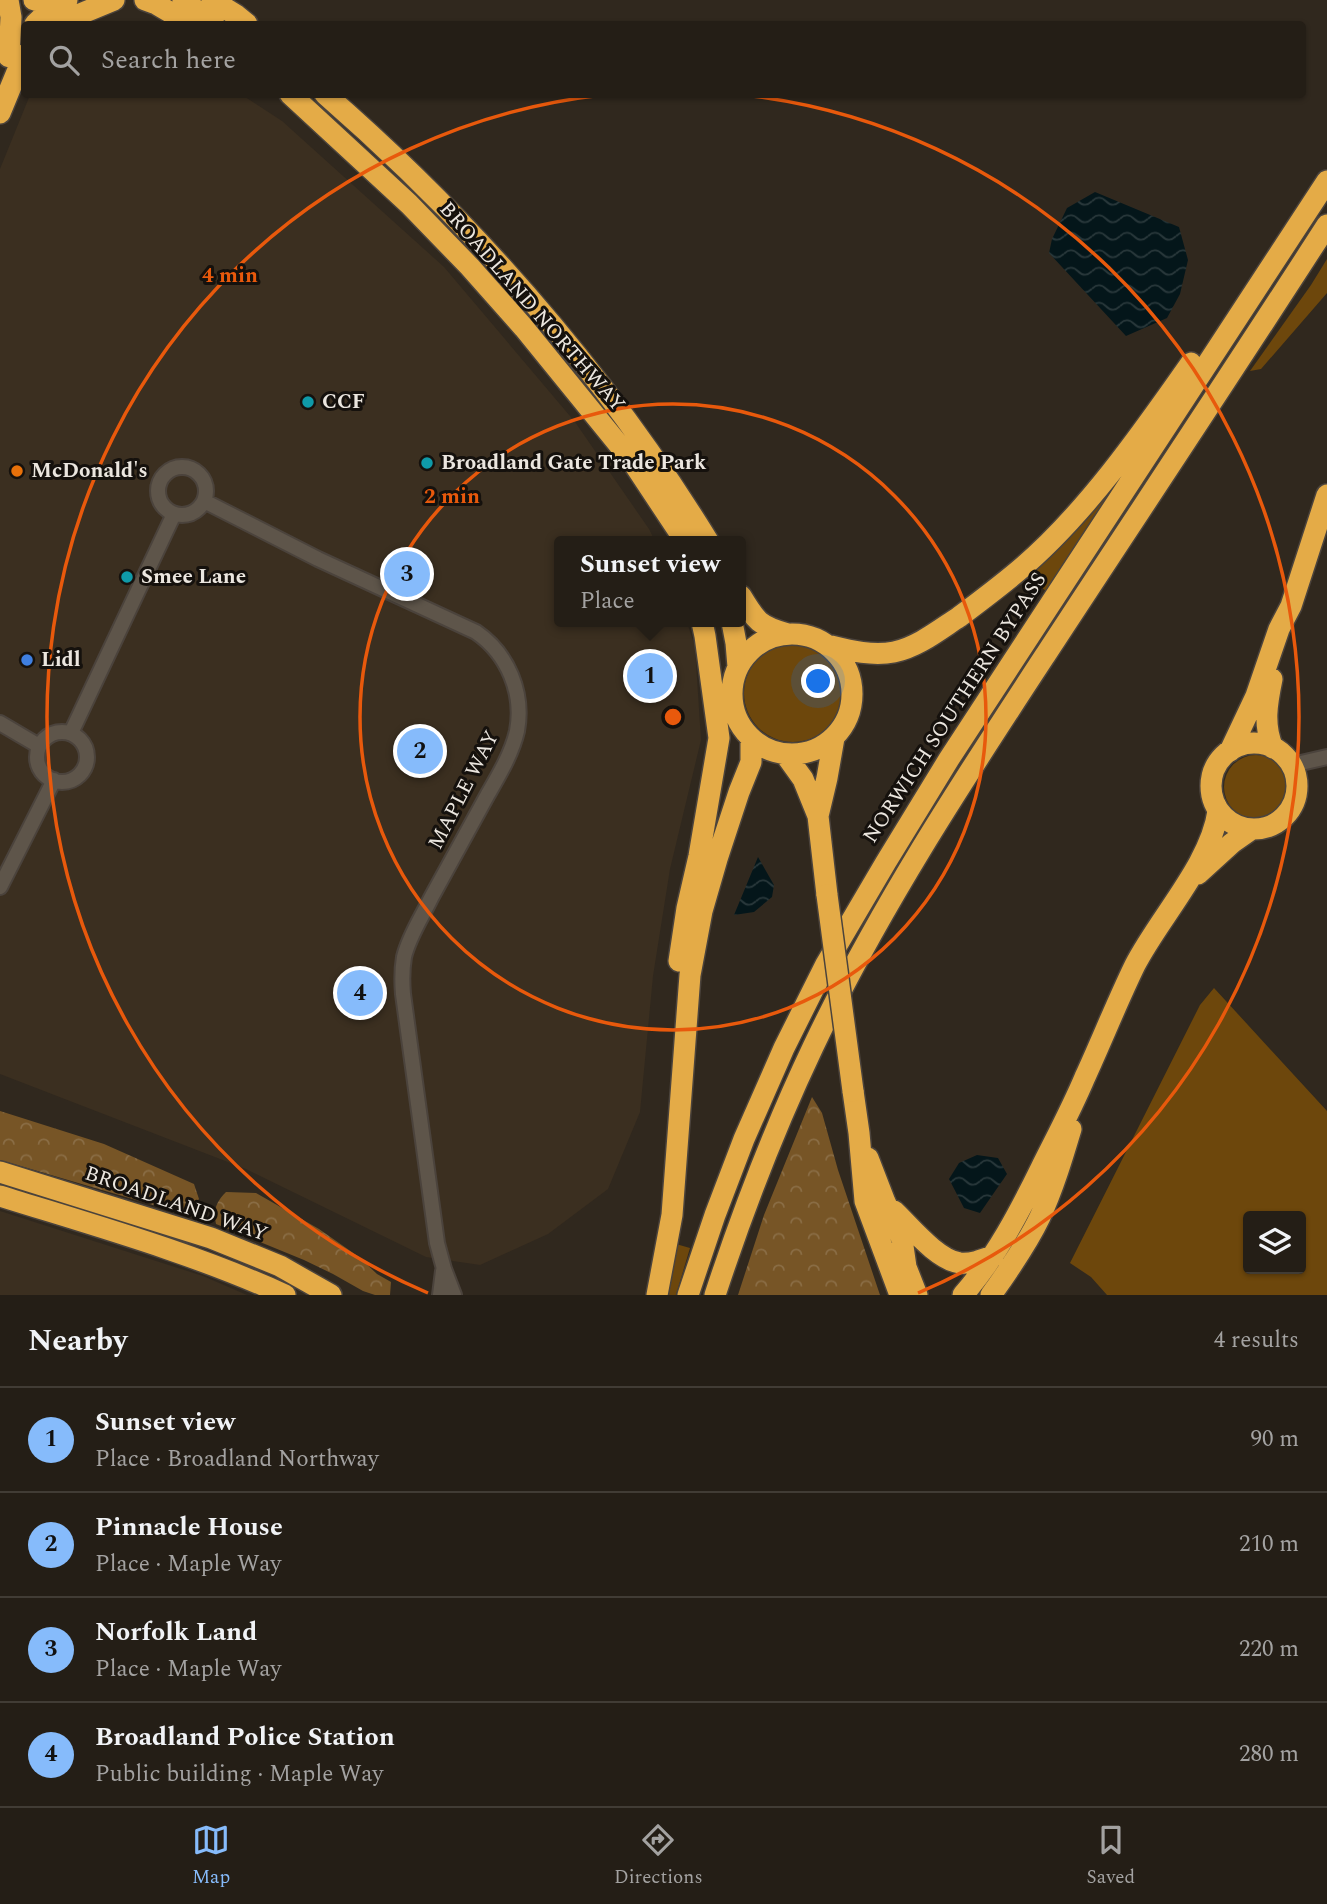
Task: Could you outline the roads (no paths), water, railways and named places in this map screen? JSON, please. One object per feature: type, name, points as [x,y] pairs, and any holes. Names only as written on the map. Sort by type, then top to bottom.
[{"type":"highway","points":[[0,113],[17,56],[8,0]]},
{"type":"highway","points":[[34,0],[63,1]]},
{"type":"highway","points":[[63,21],[114,0]]},
{"type":"highway","points":[[145,0],[185,21]]},
{"type":"highway","points":[[183,0],[210,21]]},
{"type":"highway","points":[[212,0],[241,20]]},
{"type":"highway","points":[[220,0],[241,20]]},
{"type":"highway","points":[[39,21],[63,1]]},
{"type":"highway","points":[[0,79],[17,56]]},
{"type":"highway","name":"BROADLAND NORTHWAY","points":[[293,98],[410,204],[470,267],[524,328],[632,461],[682,536]]},
{"type":"highway","name":"BROADLAND NORTHWAY","points":[[330,98],[440,202],[513,279],[621,414],[705,536]]},
{"type":"highway","points":[[746,604],[751,613],[769,629],[810,637],[850,651],[892,652],[907,648],[942,629],[1020,570],[1099,487],[1153,417],[1264,259],[1327,181]]},
{"type":"highway","name":"NORWICH SOUTHERN BYPASS","points":[[688,1295],[744,1139],[784,1048],[826,964],[949,759],[1327,181]]},
{"type":"highway","points":[[715,1295],[771,1141],[813,1046],[866,943],[999,726],[1327,225]]},
{"type":"highway","points":[[578,396],[666,536]]},
{"type":"highway","points":[[1273,748],[1266,726],[1268,698],[1287,632],[1291,606],[1327,495]]},
{"type":"highway","points":[[1252,830],[1231,822],[1218,811],[1210,788],[1212,774],[1217,763],[1230,751],[1256,696],[1279,629],[1291,606]]},
{"type":"highway","points":[[677,1154],[673,1060],[675,1001],[687,908],[699,856],[719,738],[703,627]]},
{"type":"highway","points":[[733,627],[738,667]]},
{"type":"highway","points":[[788,634],[768,639],[750,650],[733,680],[736,718],[751,739],[773,752],[811,752],[834,738],[844,725],[852,695],[850,678],[831,646]]},
{"type":"highway","points":[[818,816],[834,738]]},
{"type":"highway","points":[[657,1295],[672,1215],[690,975],[702,911],[734,804],[751,762],[751,739]]},
{"type":"highway","points":[[1184,887],[1232,842],[1252,830],[1277,822],[1288,813],[1296,799],[1298,783],[1294,767],[1285,756],[1261,744],[1230,751]]},
{"type":"highway","points":[[785,754],[803,779],[818,816],[859,1133],[865,1201],[900,1295]]},
{"type":"highway","points":[[963,1295],[993,1256],[1015,1221],[1084,1080],[1136,962],[1205,851],[1216,825],[1218,811]]},
{"type":"highway","points":[[1004,1295],[1022,1265],[1062,1159],[1084,1080]]},
{"type":"highway","points":[[859,1133],[885,1202],[933,1295]]},
{"type":"highway","name":"BROADLAND WAY","points":[[0,1172],[211,1238],[280,1266],[331,1295]]},
{"type":"highway","points":[[0,1196],[198,1258],[285,1295]]},
{"type":"highway","points":[[885,1202],[935,1250],[951,1261],[976,1263],[993,1256]]},
{"type":"highway","points":[[979,1295],[1040,1216]]},
{"type":"highway","points":[[991,1295],[1013,1264],[1040,1216]]},
{"type":"highway","points":[[902,1239],[906,1267],[917,1295]]},
{"type":"street","points":[[183,467],[191,469],[198,473],[205,486],[204,501],[192,513],[174,514],[164,507],[158,496],[159,484],[168,471],[183,467]]},
{"type":"street","name":"MAPLE WAY","points":[[204,501],[318,559],[476,632],[489,642],[504,660],[514,682],[519,708],[512,747],[414,933],[402,973],[417,1110],[433,1220],[444,1269],[454,1295]]},
{"type":"street","points":[[71,733],[174,514]]},
{"type":"street","points":[[0,723],[39,746]]},
{"type":"street","points":[[63,731],[71,733],[84,744],[87,752],[84,769],[79,776],[71,780],[54,780],[42,772],[38,765],[39,746],[47,736],[63,731]]},
{"type":"street","points":[[1294,767],[1327,757]]},
{"type":"street","points":[[0,887],[54,780]]},
{"type":"street","name":"MAPLE WAY","points":[[440,1295],[444,1269]]},
{"type":"water","points":[[1095,192],[1179,227],[1188,260],[1180,294],[1167,318],[1126,336],[1049,253],[1052,239],[1067,208]]},
{"type":"water","points":[[758,857],[774,885],[772,897],[754,912],[734,915]]},
{"type":"water","points":[[977,1155],[998,1158],[1007,1174],[980,1213],[964,1208],[949,1179],[959,1163]]},
{"type":"place","name":"CCF","points":[[308,402]]},
{"type":"place","name":"Broadland Gate Trade Park","points":[[427,463]]},
{"type":"place","name":"McDonald's","points":[[17,471]]},
{"type":"place","name":"Norfolk Land","points":[[407,574]]},
{"type":"place","name":"Smee Lane","points":[[127,577]]},
{"type":"place","name":"Lidl","points":[[27,660]]},
{"type":"place","name":"Sunset view","points":[[650,676]]},
{"type":"place","name":"Pinnacle House","points":[[420,751]]},
{"type":"place","name":"Broadland Police Station","points":[[360,993]]}]
